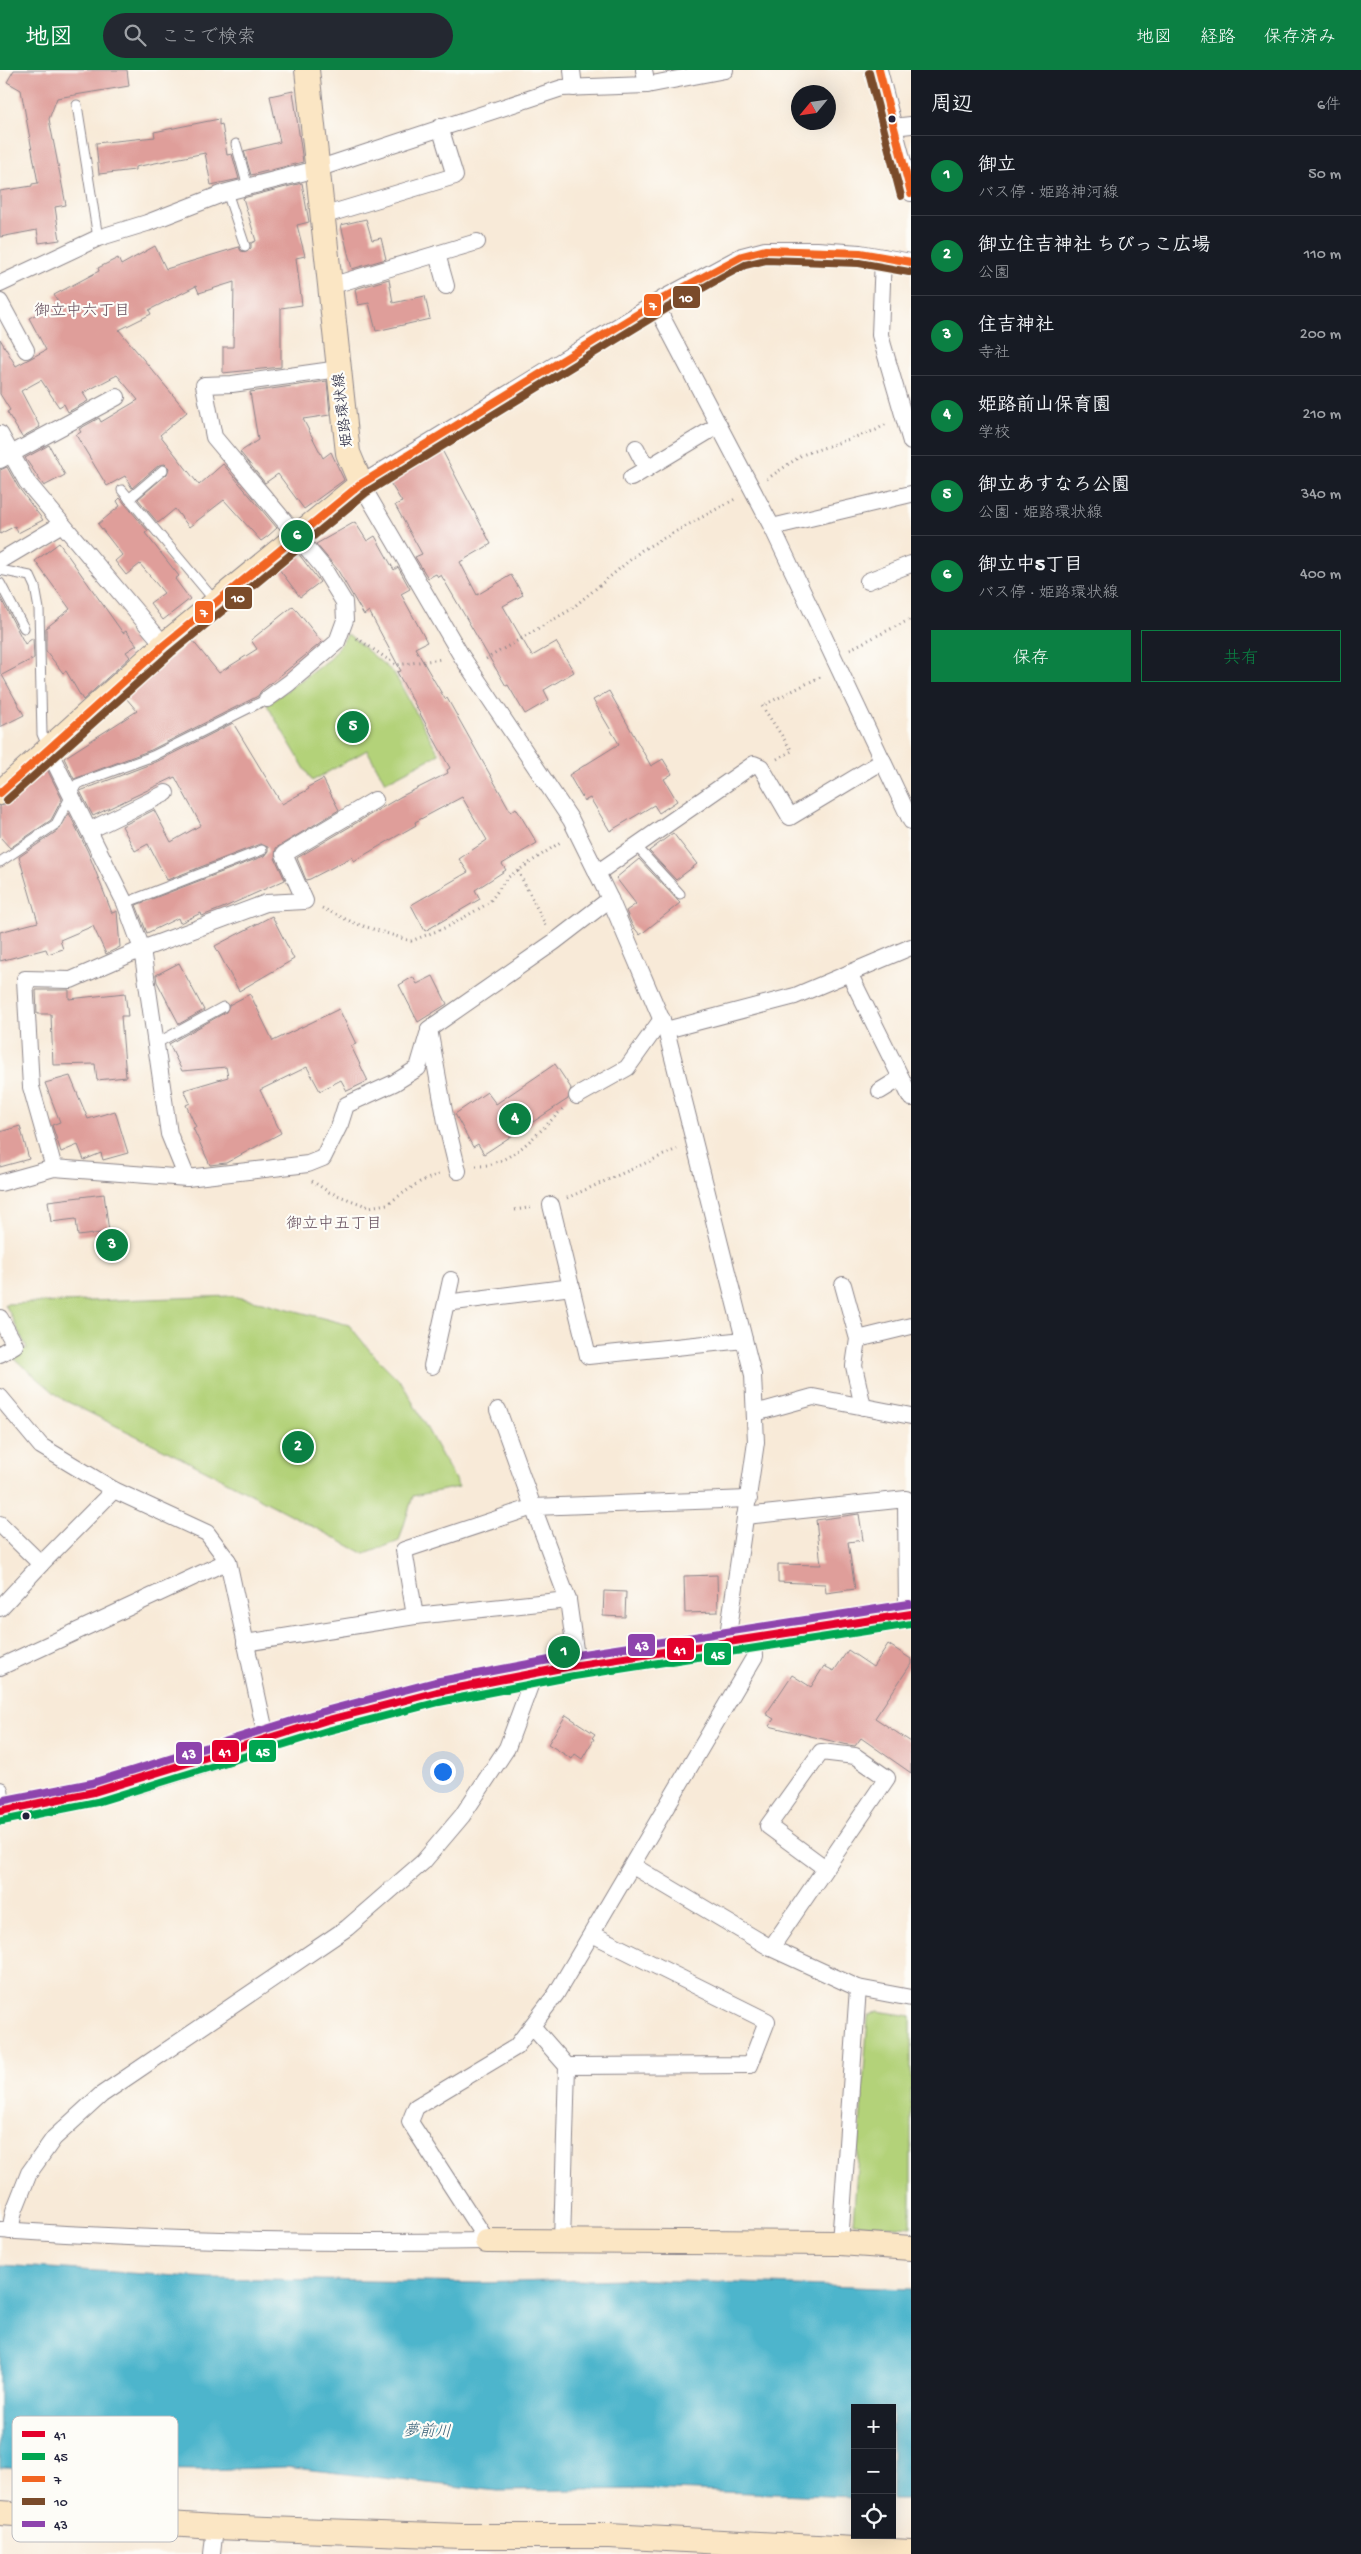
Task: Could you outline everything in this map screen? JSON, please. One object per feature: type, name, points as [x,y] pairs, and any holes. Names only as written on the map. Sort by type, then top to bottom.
[{"type":"main road","points":[[1,1807],[91,1792],[267,1741],[370,1708],[535,1672],[909,1614]]},
{"type":"street","name":"姫路環状線","points":[[307,70],[348,453],[360,484]]},
{"type":"street","points":[[572,70],[574,88]]},
{"type":"street","points":[[0,284],[98,238],[147,223],[227,192],[317,169],[562,88],[574,88],[646,77],[725,70]]},
{"type":"street","points":[[879,70],[911,192]]},
{"type":"street","points":[[894,127],[911,125]]},
{"type":"street","points":[[322,216],[455,176],[440,127]]},
{"type":"street","points":[[330,286],[477,242]]},
{"type":"street","points":[[0,793],[49,751],[164,645],[360,484],[655,304],[719,267],[742,256],[765,250],[817,250],[911,262]]},
{"type":"street","points":[[437,254],[446,286]]},
{"type":"street","points":[[883,257],[880,335],[911,442]]},
{"type":"street","points":[[0,302],[26,350]]},
{"type":"street","points":[[655,304],[772,527],[910,815]]},
{"type":"street","points":[[267,699],[337,642],[345,620],[344,602],[322,566],[214,437],[204,385],[232,384],[339,369]]},
{"type":"street","points":[[6,457],[118,397]]},
{"type":"street","points":[[631,478],[719,425]]},
{"type":"street","points":[[0,434],[6,457],[164,645]]},
{"type":"street","points":[[636,448],[647,469]]},
{"type":"street","points":[[360,484],[466,663],[576,831],[610,899],[664,1025],[753,1375],[756,1442],[727,1642]]},
{"type":"street","points":[[772,527],[911,494]]},
{"type":"street","points":[[0,561],[62,524]]},
{"type":"street","points":[[868,581],[911,564]]},
{"type":"street","points":[[49,751],[72,793],[125,903],[142,949],[169,1134],[187,1178]]},
{"type":"street","points":[[597,873],[754,764],[761,767],[790,817],[883,761]]},
{"type":"street","points":[[90,830],[166,793]]},
{"type":"street","points":[[54,1168],[31,1088],[25,979],[71,980],[142,949],[266,903],[305,901],[284,854],[375,800]]},
{"type":"street","points":[[0,1183],[54,1168],[187,1178],[308,1164],[323,1158],[340,1124],[346,1104],[394,1083],[418,1068],[429,1029],[554,942],[610,899]]},
{"type":"street","points":[[578,1096],[627,1068],[664,1025],[794,996],[911,947]]},
{"type":"street","points":[[849,973],[911,1098]]},
{"type":"street","points":[[429,1029],[446,1122],[458,1171]]},
{"type":"street","points":[[880,1091],[901,1078]]},
{"type":"street","points":[[551,1205],[588,1356],[744,1340]]},
{"type":"street","points":[[432,1366],[451,1280]]},
{"type":"street","points":[[843,1285],[858,1339],[854,1366],[864,1407]]},
{"type":"street","points":[[446,1303],[572,1287]]},
{"type":"street","points":[[0,1318],[15,1345],[0,1354]]},
{"type":"street","points":[[858,1339],[911,1326]]},
{"type":"street","points":[[0,1397],[41,1446],[114,1490],[207,1533],[228,1561],[267,1741]]},
{"type":"street","points":[[755,1414],[813,1397],[911,1416]]},
{"type":"street","points":[[498,1410],[568,1600],[577,1664]]},
{"type":"street","points":[[0,1608],[114,1490]]},
{"type":"street","points":[[415,1616],[404,1550],[533,1507],[749,1499]]},
{"type":"street","points":[[745,1516],[906,1499],[909,1614]]},
{"type":"street","points":[[0,1524],[41,1564]]},
{"type":"street","points":[[0,1666],[228,1561]]},
{"type":"street","points":[[245,1643],[415,1616],[568,1600]]},
{"type":"street","points":[[487,2242],[410,2122],[416,2107],[516,2047],[556,1994],[633,1866],[754,1656],[754,1638]]},
{"type":"street","points":[[535,1672],[507,1748],[462,1816],[423,1862],[347,1928],[101,2095],[54,2138],[29,2173],[5,2231],[149,2239],[311,2243],[840,2243],[911,2248]]},
{"type":"street","points":[[771,1948],[886,1778],[855,1756],[822,1752],[768,1826],[825,1868]]},
{"type":"street","points":[[633,1866],[771,1948],[858,1988],[911,1998]]},
{"type":"street","points":[[567,2066],[750,2065],[767,2021],[592,1934]]},
{"type":"street","points":[[840,2243],[858,1988]]},
{"type":"street","points":[[532,2026],[567,2066],[562,2242]]},
{"type":"street","points":[[178,2525],[464,2536],[609,2536],[911,2552]]},
{"type":"street","points":[[212,2554],[214,2527]]},
{"type":"lane","points":[[77,105],[98,238]]},
{"type":"lane","points":[[236,144],[248,187]]},
{"type":"lane","points":[[227,192],[245,246]]},
{"type":"lane","points":[[129,499],[164,470]]},
{"type":"lane","points":[[122,490],[216,603]]},
{"type":"lane","points":[[0,570],[30,576],[35,587],[39,609],[42,734],[49,751]]},
{"type":"lane","points":[[0,583],[24,628]]},
{"type":"lane","points":[[0,862],[56,824],[77,784],[153,756],[267,699]]},
{"type":"lane","points":[[636,846],[680,894]]},
{"type":"lane","points":[[125,903],[262,850]]},
{"type":"lane","points":[[157,1043],[223,1007]]},
{"type":"path","points":[[342,628],[396,665],[466,663],[570,610],[642,550],[752,489],[802,455],[876,430],[903,415]]},
{"type":"path","points":[[761,767],[792,751],[762,706],[911,619]]},
{"type":"path","points":[[305,901],[354,923],[410,941],[447,927],[488,903],[507,878],[576,831]]},
{"type":"path","points":[[518,871],[554,942]]},
{"type":"path","points":[[515,1210],[551,1205],[694,1141]]},
{"type":"green space","points":[[348,634],[394,673],[439,754],[385,782],[367,750],[312,781],[267,705],[330,659]]},
{"type":"green space","points":[[231,1296],[262,1302],[349,1325],[372,1353],[402,1383],[459,1487],[413,1496],[399,1541],[365,1554],[211,1473],[62,1399],[11,1356],[27,1348],[5,1304]]},
{"type":"green space","points":[[877,2011],[911,2016],[911,2227],[853,2223],[868,2017]]},
{"type":"water","name":"夢前川","points":[[0,2265],[210,2278],[477,2283],[624,2279],[911,2289],[911,2499],[896,2499],[896,2404],[851,2404],[851,2497],[644,2489],[498,2491],[285,2467],[178,2470],[178,2416],[12,2416],[12,2468],[0,2468]]},
{"type":"building","points":[[14,70],[127,70],[129,86],[57,98],[49,119],[66,205],[55,207],[60,240],[39,243],[37,230],[0,237],[0,191],[32,186],[32,184],[38,183],[21,90],[7,82]]},
{"type":"building","points":[[293,91],[303,162],[251,175],[244,151],[280,142],[270,96]]},
{"type":"building","points":[[219,119],[219,125],[222,124],[227,155],[232,154],[239,179],[211,185],[205,153],[135,167],[135,170],[99,174],[96,143],[155,137],[154,132]]},
{"type":"building","points":[[302,183],[309,222],[297,225],[305,256],[296,258],[302,305],[281,308],[281,367],[223,373],[223,347],[233,347],[234,282],[199,293],[196,286],[149,310],[151,314],[119,330],[187,412],[160,435],[199,485],[223,464],[277,528],[261,541],[224,500],[189,527],[175,509],[158,523],[138,499],[167,474],[169,468],[165,464],[159,465],[132,488],[125,476],[107,486],[76,435],[81,432],[79,429],[99,418],[101,422],[138,400],[117,375],[83,393],[88,401],[68,412],[64,404],[59,407],[41,380],[21,391],[40,427],[22,437],[7,412],[10,410],[0,394],[0,339],[16,366],[46,350],[29,318],[59,303],[54,295],[99,271],[98,268],[118,258],[121,265],[155,246],[166,269],[239,247],[241,251],[247,252],[251,248],[251,243],[256,241],[243,198]]},
{"type":"building","points":[[366,219],[372,240],[381,238],[386,259],[352,269],[341,225]]},
{"type":"building","points":[[389,279],[393,303],[425,296],[430,319],[376,331],[369,303],[358,305],[355,289]]},
{"type":"building","points":[[327,381],[330,415],[303,419],[323,458],[331,452],[344,480],[304,509],[278,474],[265,483],[240,452],[258,440],[250,392]]},
{"type":"building","points":[[49,445],[65,475],[44,486],[25,458]]},
{"type":"building","points":[[442,450],[491,544],[460,562],[477,595],[511,575],[523,595],[503,606],[532,656],[556,642],[574,672],[544,690],[549,700],[525,714],[508,685],[506,686],[441,575],[438,577],[436,574],[428,578],[415,557],[422,554],[395,505],[402,502],[389,481]]},
{"type":"building","points":[[7,467],[18,487],[43,520],[18,533],[15,526],[0,534],[0,470]]},
{"type":"building","points":[[120,498],[148,531],[145,533],[179,576],[175,579],[190,599],[163,620],[150,603],[164,593],[140,564],[126,575],[115,561],[122,555],[98,524],[120,506],[117,501]]},
{"type":"building","points":[[355,522],[367,541],[375,536],[394,570],[398,567],[410,589],[401,594],[427,642],[415,648],[445,699],[447,698],[511,812],[516,808],[537,843],[502,864],[506,870],[475,890],[480,899],[425,931],[411,905],[468,872],[459,859],[487,840],[462,797],[415,822],[416,825],[354,861],[352,857],[310,879],[306,880],[297,858],[400,797],[448,773],[447,770],[450,768],[397,672],[401,671],[369,611],[364,615],[337,569],[316,544]]},
{"type":"building","points":[[59,543],[123,633],[126,631],[137,645],[126,652],[130,657],[83,700],[66,671],[63,673],[46,651],[46,628],[70,609],[35,561]]},
{"type":"building","points":[[298,553],[320,582],[300,597],[279,569]]},
{"type":"building","points":[[0,597],[25,644],[33,638],[34,658],[2,675],[24,715],[0,727]]},
{"type":"building","points":[[293,606],[322,642],[261,691],[258,696],[151,750],[74,779],[64,758],[137,711],[126,698],[192,640],[219,673],[257,649],[251,640]]},
{"type":"building","points":[[609,691],[651,766],[663,759],[672,774],[664,779],[677,801],[659,813],[654,805],[610,831],[590,798],[584,801],[569,775],[619,744],[593,700]]},
{"type":"building","points":[[233,723],[282,804],[323,779],[339,810],[276,848],[275,858],[285,880],[202,916],[201,913],[180,923],[178,918],[147,933],[136,905],[264,856],[268,851],[268,847],[260,844],[167,880],[148,844],[135,851],[122,826],[154,810],[171,842],[201,825],[175,777],[93,816],[80,791],[156,762]]},
{"type":"building","points":[[47,769],[62,799],[51,820],[10,848],[0,837],[0,806],[9,803]]},
{"type":"building","points":[[69,813],[88,852],[112,913],[117,911],[120,947],[106,954],[93,926],[60,940],[63,949],[48,954],[46,949],[0,961],[0,932],[38,922],[19,857],[60,829]]},
{"type":"building","points":[[673,833],[697,864],[676,880],[649,851]]},
{"type":"building","points":[[639,859],[680,903],[640,935],[632,925],[626,911],[636,904],[616,878]]},
{"type":"building","points":[[272,916],[294,959],[239,991],[215,946]]},
{"type":"building","points":[[179,963],[204,1010],[179,1024],[157,982],[156,975]]},
{"type":"building","points":[[433,976],[447,1004],[418,1022],[399,985],[413,977],[417,984]]},
{"type":"building","points":[[36,990],[69,990],[69,999],[125,993],[128,1016],[121,1016],[126,1077],[97,1080],[95,1064],[53,1065],[51,1014],[37,1014]]},
{"type":"building","points":[[250,994],[273,1041],[339,1009],[356,1044],[351,1046],[368,1081],[347,1091],[341,1080],[320,1091],[307,1067],[260,1090],[281,1133],[226,1163],[210,1165],[193,1128],[196,1127],[186,1105],[190,1103],[184,1090],[228,1077],[226,1067],[182,1071],[169,1044],[226,1012],[229,1005]]},
{"type":"building","points":[[555,1064],[571,1088],[568,1099],[484,1154],[478,1144],[473,1147],[455,1114],[487,1092],[496,1104]]},
{"type":"building","points":[[70,1076],[88,1119],[115,1111],[128,1153],[103,1160],[101,1153],[84,1160],[78,1145],[61,1152],[52,1125],[60,1122],[45,1083]]},
{"type":"building","points":[[20,1126],[29,1159],[0,1167],[0,1132]]},
{"type":"building","points":[[104,1194],[109,1232],[78,1236],[76,1219],[51,1222],[48,1201]]},
{"type":"building","points":[[859,1514],[863,1540],[848,1542],[855,1589],[826,1593],[825,1584],[778,1582],[778,1564],[821,1565],[816,1520]]},
{"type":"building","points":[[717,1575],[718,1612],[685,1613],[684,1576]]},
{"type":"building","points":[[604,1591],[626,1592],[625,1617],[603,1616]]},
{"type":"building","points":[[888,1644],[911,1659],[911,1664],[875,1718],[911,1742],[911,1773],[861,1738],[855,1746],[769,1726],[774,1719],[766,1714],[792,1675],[811,1687],[824,1666],[834,1671],[848,1650],[873,1667]]},
{"type":"building","points":[[566,1715],[595,1734],[582,1759],[575,1754],[572,1759],[548,1744]]},
{"type":"transit line","name":"7","points":[[879,70],[911,193]]},
{"type":"transit line","name":"10","points":[[869,73],[901,196]]},
{"type":"transit line","name":"7","points":[[0,793],[164,645],[361,484],[664,298],[742,256],[765,250],[860,253],[911,262]]},
{"type":"transit line","name":"10","points":[[7,800],[171,653],[367,492],[669,307],[745,265],[766,260],[859,263],[909,272]]},
{"type":"transit line","name":"43","points":[[0,1801],[92,1783],[321,1712],[435,1682],[570,1656],[909,1604]]},
{"type":"transit line","name":"41","points":[[0,1811],[94,1792],[324,1721],[437,1692],[572,1666],[911,1614]]},
{"type":"transit line","name":"45","points":[[2,1821],[97,1802],[327,1731],[439,1702],[574,1676],[911,1624]]},
{"type":"place","name":"御立中5丁目","points":[[297,536]]},
{"type":"place","name":"御立あすなろ公園","points":[[353,727]]},
{"type":"place","name":"姫路前山保育園","points":[[515,1119]]},
{"type":"place","name":"住吉神社","points":[[112,1245]]},
{"type":"place","name":"御立住吉神社 ちびっこ広場","points":[[298,1447]]},
{"type":"place","name":"御立","points":[[564,1652]]},
{"type":"district","name":"御立中六丁目","points":[[82,312]]},
{"type":"district","name":"御立中五丁目","points":[[334,1225]]}]
